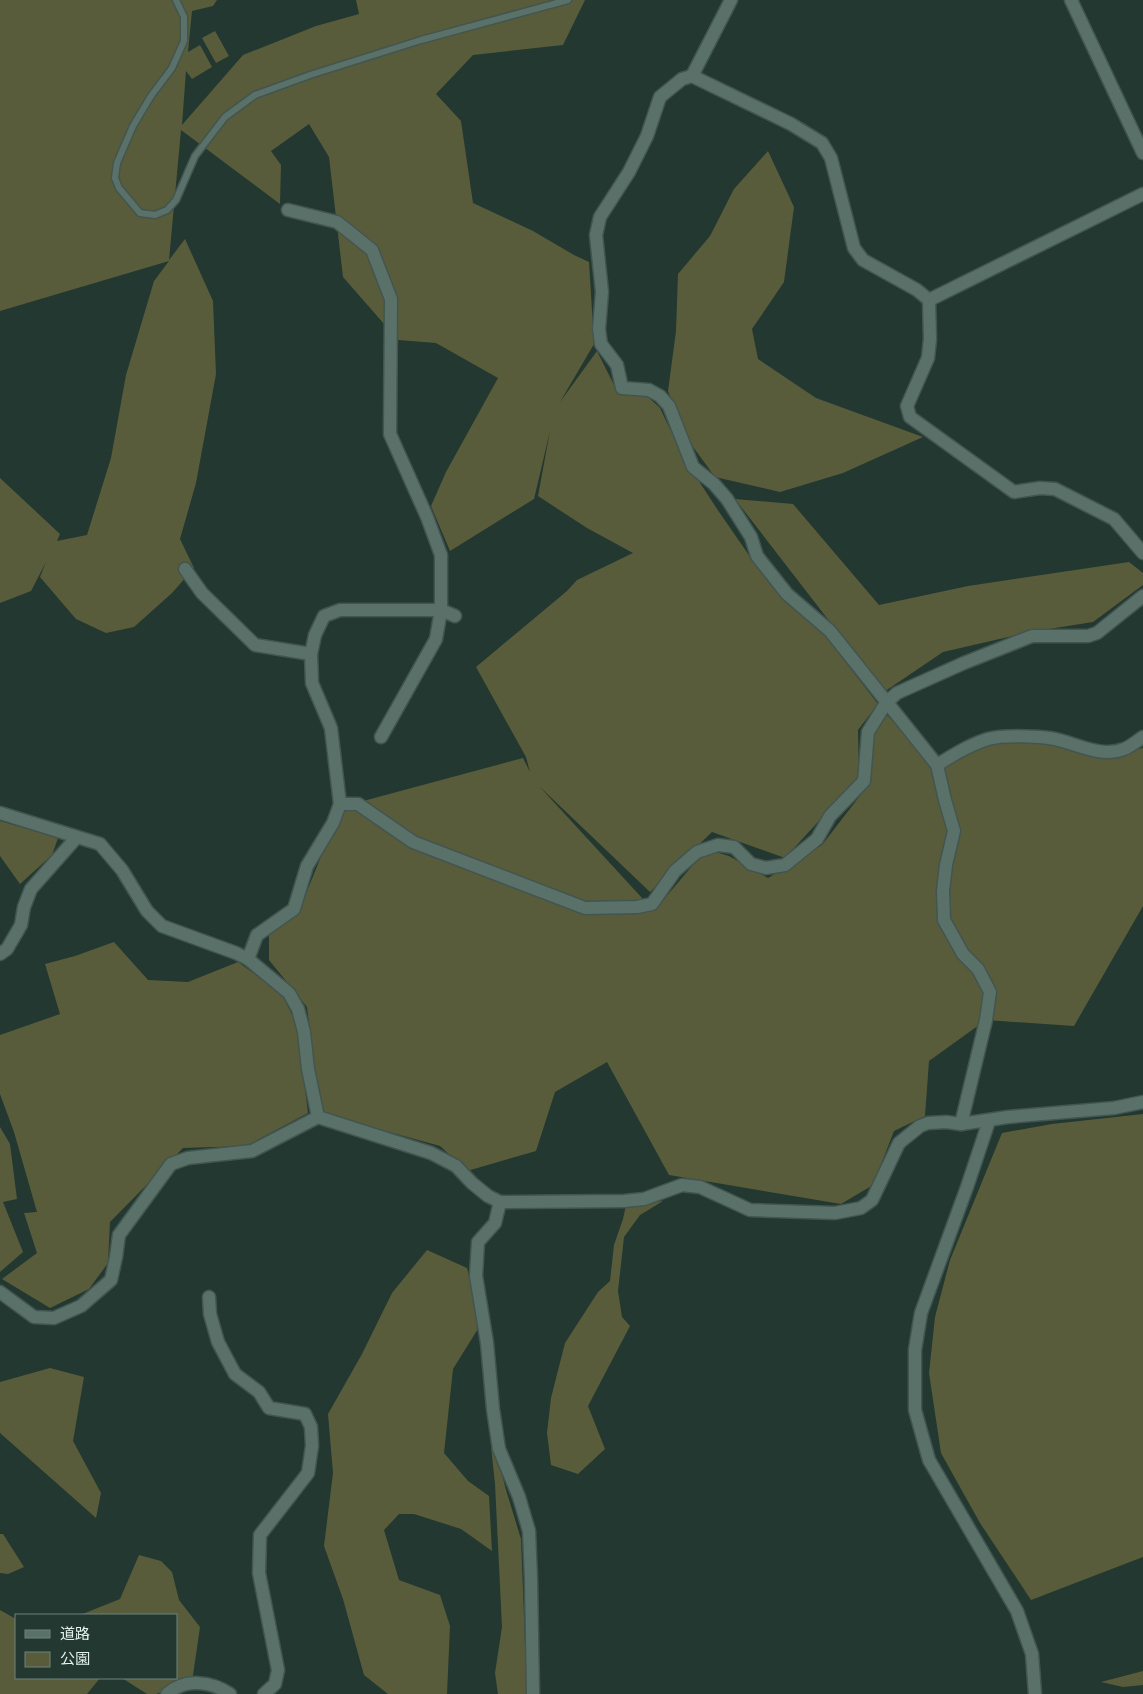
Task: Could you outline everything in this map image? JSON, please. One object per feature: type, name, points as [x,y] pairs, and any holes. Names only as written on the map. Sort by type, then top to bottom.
[{"type":"street","points":[[692,76],[732,0]]},
{"type":"street","points":[[1071,0],[1143,153]]},
{"type":"street","points":[[961,1124],[986,1020],[990,992],[978,969],[963,954],[944,920],[943,891],[946,865],[954,831],[936,766],[830,631],[787,594],[757,556],[752,537],[727,499],[714,484],[693,467],[669,406],[660,396],[648,390],[622,388],[617,365],[601,344],[599,329],[602,292],[596,235],[600,217],[629,172],[647,136],[660,97],[682,79],[692,76],[791,124],[822,143],[831,158],[854,248],[863,260],[917,290],[928,300],[930,338],[928,358],[907,406],[910,418],[1014,492],[1040,488],[1055,489],[1114,519],[1143,553]]},
{"type":"street","points":[[928,300],[1143,194]]},
{"type":"street","points":[[288,210],[337,222],[372,250],[391,299],[390,434],[427,517],[441,555],[441,610],[436,639],[381,737]]},
{"type":"street","points":[[184,569],[202,592],[255,646],[311,654]]},
{"type":"street","points":[[340,804],[358,804],[413,842],[585,908],[652,904],[675,871],[697,852],[718,845],[734,847],[751,864],[766,868],[786,865],[817,839],[830,816],[864,781],[868,732],[886,703],[897,692],[1032,636],[1088,636],[1097,633],[1143,596]]},
{"type":"street","points":[[248,959],[257,935],[294,909],[307,866],[333,823],[340,804],[331,728],[312,682],[311,654],[315,635],[324,616],[340,610],[441,610],[455,616]]},
{"type":"street","points":[[936,766],[963,749],[989,739],[1050,738],[1082,748],[1108,752],[1124,749],[1143,736]]},
{"type":"street","points":[[0,813],[100,844],[122,870],[147,910],[162,926],[248,959],[289,993],[298,1010],[304,1032],[308,1069],[318,1117]]},
{"type":"street","points":[[0,954],[7,949],[21,925],[24,907],[31,889],[77,837]]},
{"type":"street","points":[[0,1292],[34,1317],[54,1318],[81,1306],[111,1280],[119,1235],[171,1164],[188,1158],[252,1151],[318,1117],[431,1153],[456,1166],[472,1183],[488,1196],[500,1202],[624,1201],[644,1199],[682,1185],[700,1187],[750,1210],[835,1214],[861,1208],[872,1200],[899,1143],[920,1126],[928,1123],[946,1122],[961,1124],[1008,1117],[1114,1108],[1143,1102]]},
{"type":"street","points":[[989,1121],[922,1313],[915,1350],[915,1410],[928,1460],[1017,1611],[1032,1654],[1035,1694]]},
{"type":"street","points":[[500,1202],[495,1223],[478,1242],[476,1276],[486,1335],[493,1409],[500,1449],[519,1497],[529,1531],[533,1694]]},
{"type":"street","points":[[208,1297],[210,1314],[218,1342],[236,1374],[259,1392],[269,1408],[305,1414],[311,1427],[312,1446],[308,1473],[260,1535],[259,1573],[278,1670],[275,1684],[264,1694]]},
{"type":"street","points":[[167,1694],[173,1689],[192,1682],[213,1685],[230,1694]]},
{"type":"lane","points":[[176,0],[184,17],[184,41],[172,68],[133,126],[117,163],[115,178],[119,188],[140,213],[155,215],[166,210],[176,200],[195,156],[225,117],[255,95],[310,75],[421,40],[568,0]]},
{"type":"green space","points":[[0,0],[217,0],[213,6],[192,11],[188,52],[200,45],[212,67],[192,79],[186,71],[182,125],[243,55],[316,26],[359,14],[356,0],[585,0],[563,45],[473,55],[436,94],[461,121],[473,203],[533,231],[589,262],[594,344],[560,402],[597,351],[619,395],[647,396],[660,408],[684,458],[753,561],[827,638],[878,704],[858,730],[859,777],[785,858],[712,832],[650,892],[539,786],[654,911],[692,866],[709,850],[729,856],[768,878],[822,845],[869,784],[872,733],[887,715],[937,765],[963,749],[1011,738],[1125,752],[1143,748],[1143,906],[1074,1026],[986,1020],[929,1061],[925,1116],[894,1131],[873,1185],[841,1204],[669,1175],[607,1062],[555,1092],[536,1151],[467,1171],[440,1146],[320,1113],[307,1007],[269,960],[269,935],[301,906],[341,807],[523,758],[530,772],[526,757],[476,667],[567,591],[577,580],[633,553],[587,528],[538,496],[550,431],[534,499],[450,551],[431,506],[446,472],[498,378],[436,343],[398,340],[343,277],[329,157],[309,124],[271,151],[281,165],[280,204],[181,130],[169,260],[185,239],[213,301],[216,374],[196,483],[180,539],[194,568],[172,593],[134,627],[106,633],[76,619],[40,577],[46,562],[31,591],[0,603],[0,478],[60,534],[57,541],[87,535],[111,458],[126,375],[154,281],[169,261],[0,311]]},
{"type":"green space","points":[[215,31],[229,56],[216,63],[202,38]]},
{"type":"green space","points":[[768,151],[794,207],[784,282],[752,329],[758,359],[816,398],[923,437],[843,473],[780,492],[715,477],[688,440],[668,391],[676,331],[678,274],[710,236],[734,189]]},
{"type":"green space","points":[[735,499],[793,504],[879,605],[968,586],[1129,562],[1143,573],[1143,585],[1093,622],[1030,632],[943,652],[884,692]]},
{"type":"green space","points":[[0,821],[58,838],[52,855],[20,884],[0,856]]},
{"type":"green space","points":[[114,942],[148,980],[188,982],[238,962],[282,994],[297,1025],[308,1113],[246,1146],[183,1148],[110,1222],[108,1263],[89,1289],[50,1308],[2,1279],[37,1253],[24,1213],[37,1212],[14,1132],[0,1094],[0,1035],[60,1014],[45,964]]},
{"type":"green space","points":[[1143,1114],[1143,1557],[1031,1600],[980,1523],[941,1453],[929,1373],[935,1317],[950,1260],[1002,1133],[1052,1124]]},
{"type":"green space","points":[[0,1127],[10,1144],[17,1199],[3,1202],[23,1252],[0,1272]]},
{"type":"green space","points":[[663,1201],[640,1215],[624,1237],[618,1291],[622,1317],[630,1326],[588,1406],[605,1449],[578,1474],[551,1465],[547,1433],[551,1398],[565,1343],[598,1292],[610,1281],[614,1245],[626,1205]]},
{"type":"green space","points":[[427,1250],[467,1268],[481,1324],[453,1369],[444,1453],[468,1481],[489,1496],[492,1551],[461,1529],[414,1514],[399,1514],[384,1530],[399,1580],[440,1595],[450,1626],[447,1694],[388,1694],[364,1675],[343,1599],[324,1546],[333,1473],[328,1414],[362,1354],[392,1293]]},
{"type":"green space","points":[[50,1368],[84,1377],[73,1441],[101,1493],[96,1518],[0,1433],[0,1382]]},
{"type":"green space","points":[[492,1436],[521,1539],[527,1694],[498,1694],[495,1673],[502,1627],[495,1484],[490,1437]]},
{"type":"green space","points":[[0,1534],[3,1534],[24,1567],[8,1574],[0,1573]]},
{"type":"green space","points":[[139,1555],[161,1561],[172,1572],[179,1600],[200,1627],[192,1682],[156,1694],[147,1694],[124,1679],[178,1679],[178,1614],[82,1614],[120,1599]]},
{"type":"green space","points":[[0,1610],[15,1618],[15,1679],[99,1679],[87,1694],[0,1694]]},
{"type":"green space","points":[[1143,1671],[1143,1685],[1123,1687],[1101,1682]]}]
